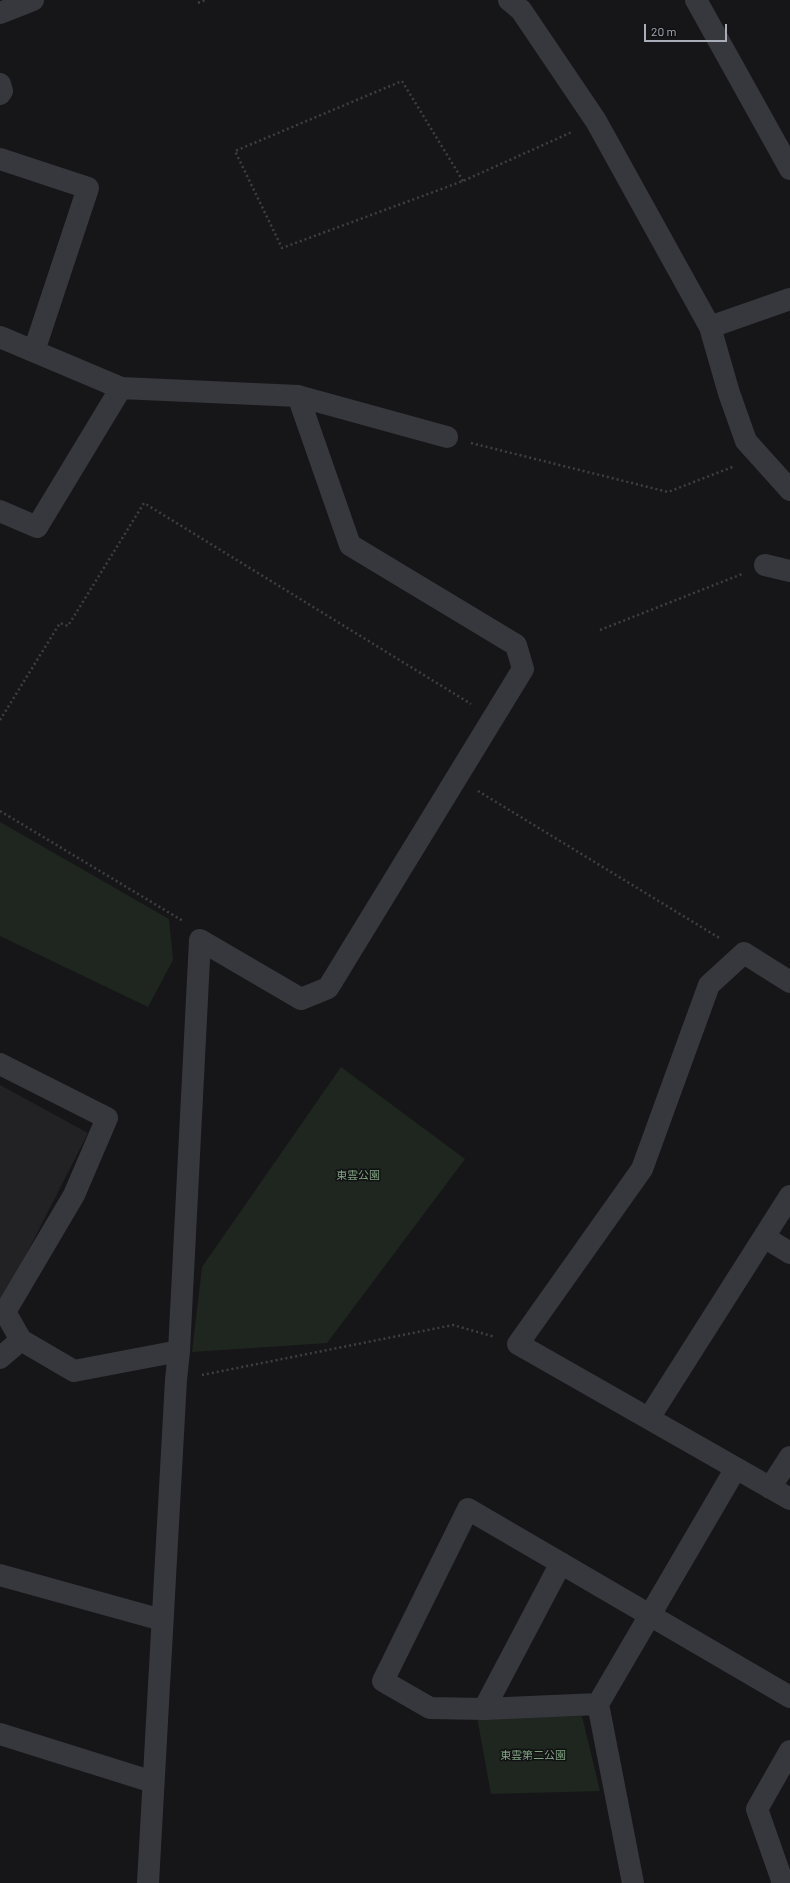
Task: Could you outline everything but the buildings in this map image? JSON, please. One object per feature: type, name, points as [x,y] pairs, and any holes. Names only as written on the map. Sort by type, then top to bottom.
[{"type":"street","points":[[0,13],[32,0]]},
{"type":"street","points":[[509,0],[521,10],[596,121],[710,327],[729,393],[746,441],[790,490]]},
{"type":"street","points":[[696,0],[790,169]]},
{"type":"street","points":[[0,84],[2,91],[0,94]]},
{"type":"street","points":[[0,159],[88,188],[34,351]]},
{"type":"street","points":[[710,327],[790,299]]},
{"type":"street","points":[[0,336],[121,388],[298,396],[447,437]]},
{"type":"street","points":[[0,511],[37,527],[121,388]]},
{"type":"street","points":[[148,1883],[162,1620],[179,1351],[200,940],[302,999],[328,988],[523,669],[516,645],[350,545],[298,396]]},
{"type":"street","points":[[765,565],[790,571]]},
{"type":"street","points":[[790,982],[744,953],[709,985],[642,1169],[518,1344],[790,1499]]},
{"type":"street","points":[[0,1064],[107,1118],[74,1195],[4,1312],[21,1340],[74,1371],[179,1351]]},
{"type":"street","points":[[649,1418],[790,1196]]},
{"type":"street","points":[[764,1237],[790,1253]]},
{"type":"street","points":[[0,1358],[21,1340]]},
{"type":"street","points":[[770,1488],[790,1457]]},
{"type":"street","points":[[633,1883],[598,1704],[736,1468]]},
{"type":"street","points":[[598,1704],[484,1709],[430,1708],[383,1681],[468,1510],[790,1698]]},
{"type":"street","points":[[484,1709],[561,1563]]},
{"type":"street","points":[[0,1575],[162,1620]]},
{"type":"street","points":[[0,1734],[154,1782]]},
{"type":"street","points":[[783,1883],[757,1809],[790,1752]]},
{"type":"path","points":[[198,3],[205,0]]},
{"type":"path","points":[[463,181],[402,81],[236,151],[282,248],[463,181],[596,121]]},
{"type":"path","points":[[447,437],[668,492],[740,464]]},
{"type":"path","points":[[0,720],[60,623],[68,626],[144,504],[494,718]]},
{"type":"path","points":[[600,630],[765,565]]},
{"type":"path","points":[[457,778],[744,953]]},
{"type":"path","points":[[0,811],[201,933],[200,940]]},
{"type":"path","points":[[176,1380],[453,1325],[518,1344]]},
{"type":"shaded area","points":[[0,1085],[88,1133],[0,1306]]},
{"type":"green space","points":[[0,822],[169,919],[173,960],[148,1007],[0,936]]},
{"type":"green space","name":"東雲公園","points":[[341,1067],[465,1159],[327,1343],[192,1352],[202,1267]]},
{"type":"green space","name":"東雲第二公園","points":[[582,1716],[600,1791],[491,1794],[477,1717]]}]
